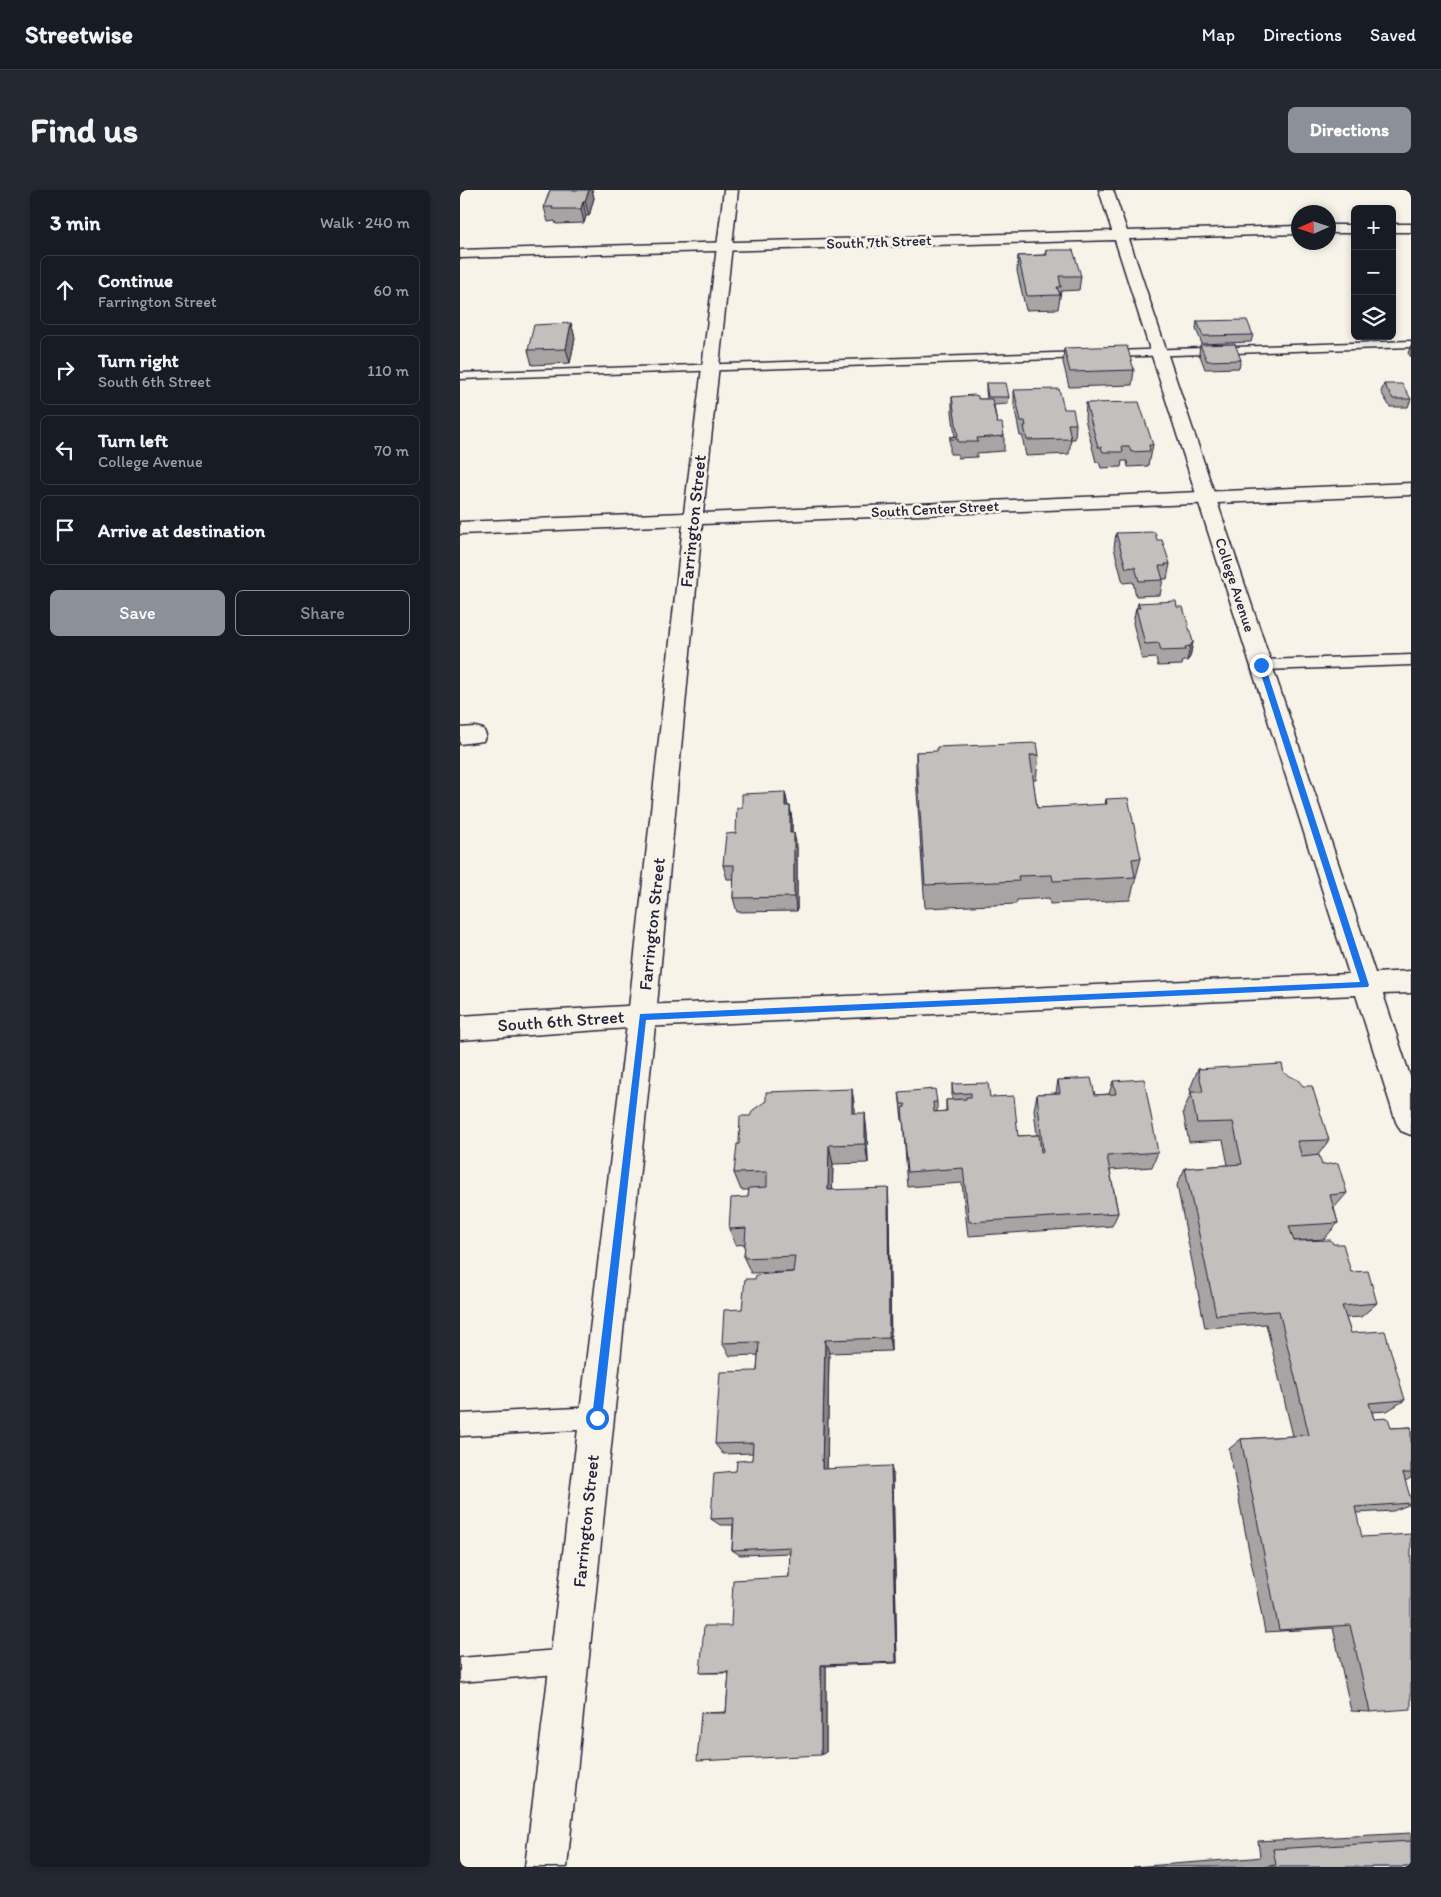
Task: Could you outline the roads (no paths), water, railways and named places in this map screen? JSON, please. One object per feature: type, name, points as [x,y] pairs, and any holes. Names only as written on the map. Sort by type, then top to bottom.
[{"type":"street","name":"Farrington Street","points":[[546,1867],[642,1016],[693,520],[731,190]]},
{"type":"street","name":"College Avenue","points":[[1106,190],[1411,1122]]},
{"type":"street","points":[[1396,228],[1411,228]]},
{"type":"street","points":[[1336,230],[1351,229]]},
{"type":"street","name":"South 7th Street","points":[[460,254],[723,248],[1120,234],[1291,230]]},
{"type":"street","name":"South Center Street","points":[[460,528],[693,520],[1206,496],[1411,489]]},
{"type":"street","name":"South 6th Street","points":[[460,1028],[642,1016],[1411,982]]},
{"type":"lane","points":[[460,376],[1411,344]]},
{"type":"lane","points":[[1261,665],[1411,660]]},
{"type":"lane","points":[[460,1425],[597,1418]]},
{"type":"lane","points":[[460,1670],[570,1661]]}]
